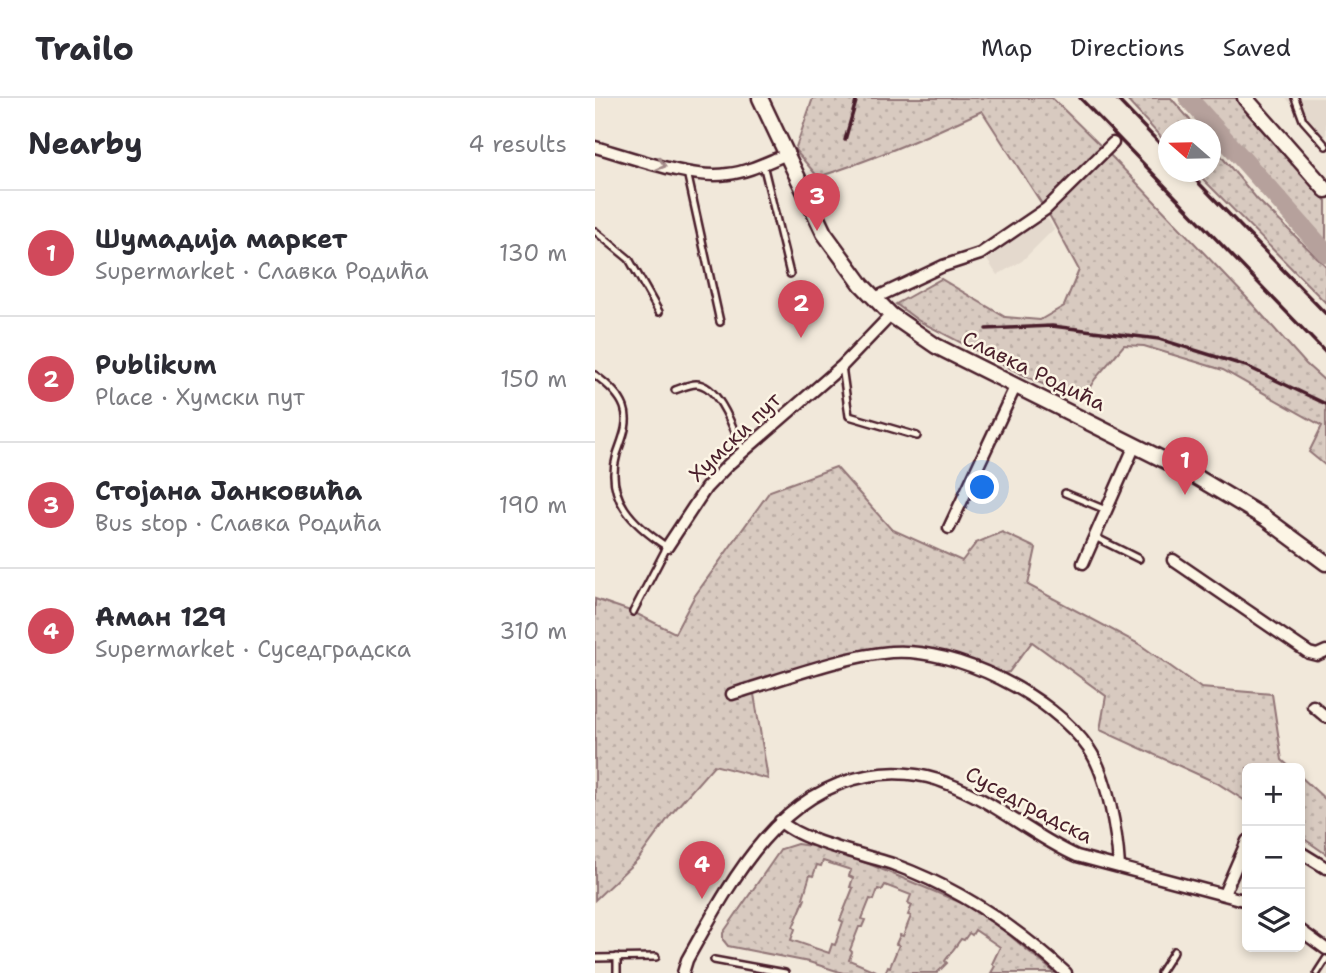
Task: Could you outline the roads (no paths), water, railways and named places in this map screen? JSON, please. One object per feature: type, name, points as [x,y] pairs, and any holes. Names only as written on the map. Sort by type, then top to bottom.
[{"type":"street","name":"Славка Родића","points":[[761,98],[785,155],[824,233],[849,268],[891,315],[936,346],[1188,472],[1265,518],[1326,563]]},
{"type":"street","points":[[1245,98],[1326,190]]},
{"type":"street","points":[[875,298],[943,266],[981,254],[1047,209],[1113,143]]},
{"type":"street","points":[[595,147],[687,172],[727,175],[785,155]]},
{"type":"street","name":"Хумски пут","points":[[667,547],[706,488],[743,451],[842,366],[891,315]]},
{"type":"street","points":[[949,528],[1016,385]]},
{"type":"street","points":[[1083,563],[1135,445]]},
{"type":"street","points":[[1173,560],[1309,653],[1317,655],[1326,651]]},
{"type":"street","name":"Суседградска","points":[[732,694],[867,654],[893,652],[935,655],[990,676],[1053,712],[1073,729],[1090,750],[1100,771],[1109,805],[1119,866]]},
{"type":"street","points":[[1313,706],[1326,717]]},
{"type":"street","name":"Суседградска","points":[[684,973],[692,952],[733,883],[780,821],[806,799],[844,781],[882,774],[916,775],[961,789],[1068,852],[1242,899]]},
{"type":"street","points":[[780,821],[795,831],[895,865],[958,894],[1006,924],[1066,973]]},
{"type":"street","points":[[1224,894],[1242,853]]},
{"type":"street","points":[[1305,855],[1326,868]]},
{"type":"street","points":[[1305,934],[1326,949]]},
{"type":"lane","points":[[1295,98],[1303,120],[1326,146]]},
{"type":"lane","points":[[763,164],[790,274]]},
{"type":"lane","points":[[687,172],[720,322]]},
{"type":"lane","points":[[595,231],[629,259],[659,312]]},
{"type":"lane","points":[[842,366],[849,416],[917,436]]},
{"type":"lane","points":[[595,375],[616,395],[625,413],[626,429],[614,474],[622,505],[636,525],[667,547]]},
{"type":"lane","points":[[675,390],[695,384],[709,388],[721,403],[743,451]]},
{"type":"lane","points":[[1065,493],[1106,510]]},
{"type":"lane","points":[[1095,537],[1139,559]]},
{"type":"lane","name":"Хумски пут","points":[[633,612],[667,547]]},
{"type":"lane","points":[[1160,973],[1174,951]]},
{"type":"lane","points":[[617,957],[617,973]]},
{"type":"lane","points":[[595,958],[656,957]]},
{"type":"lane","points":[[1317,973],[1326,959]]},
{"type":"lane","points":[[715,960],[781,973]]},
{"type":"waterway","points":[[1188,98],[1326,253]]},
{"type":"railway","points":[[845,140],[857,98]]},
{"type":"railway","points":[[1080,98],[1326,353]]},
{"type":"railway","points":[[1116,98],[1158,142]]},
{"type":"railway","points":[[1198,182],[1326,314]]},
{"type":"railway","points":[[986,329],[1052,326],[1159,339],[1246,366],[1326,404]]},
{"type":"place","name":"Стојана Јанковића","points":[[817,231]]},
{"type":"place","name":"Publikum","points":[[801,338]]},
{"type":"place","name":"Шумадија маркет","points":[[1185,495]]},
{"type":"place","name":"Аман 129","points":[[702,899]]}]
